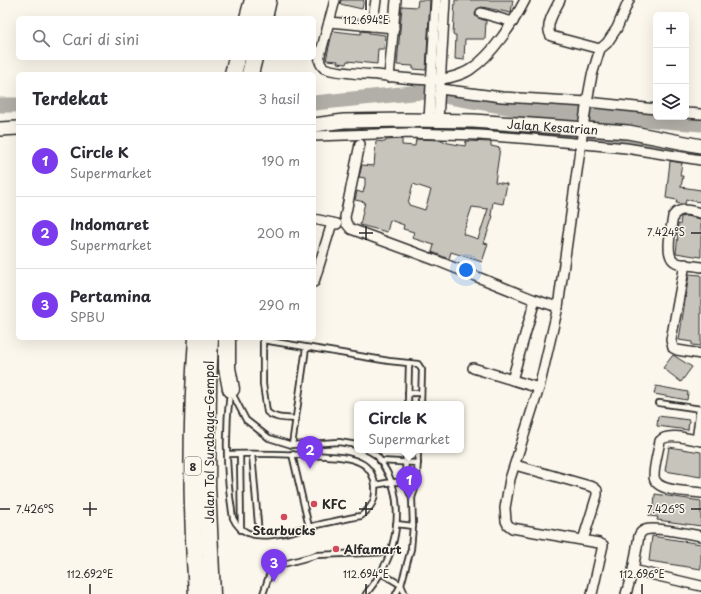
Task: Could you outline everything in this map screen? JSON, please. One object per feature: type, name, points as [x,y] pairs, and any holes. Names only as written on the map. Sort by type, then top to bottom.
[{"type":"highway","points":[[249,16],[253,0]]},
{"type":"highway","points":[[264,16],[268,0]]},
{"type":"highway","points":[[234,72],[236,60]]},
{"type":"highway","points":[[250,72],[254,60]]},
{"type":"highway","name":"Jalan Tol Surabaya–Gempol","points":[[197,340],[194,383],[193,486],[198,594]]},
{"type":"highway","name":"Jalan Tol Surabaya–Gempol","points":[[210,340],[207,485],[212,594]]},
{"type":"highway","points":[[227,340],[228,368],[231,389]]},
{"type":"street","points":[[335,0],[320,55],[319,61],[321,66],[327,69],[389,77],[431,80],[441,80],[469,70],[477,64],[489,52],[513,22],[525,0]]},
{"type":"street","points":[[372,26],[376,0]]},
{"type":"street","points":[[389,77],[396,0]]},
{"type":"street","points":[[436,0],[431,80],[437,91]]},
{"type":"street","points":[[445,0],[441,80],[428,122],[533,132]]},
{"type":"street","points":[[560,0],[548,29],[551,36],[600,49]]},
{"type":"street","points":[[592,594],[603,545],[583,540],[516,530],[508,525],[506,521],[505,508],[510,479],[539,388],[558,307],[586,105],[600,49],[607,43],[617,28],[630,0]]},
{"type":"street","points":[[481,13],[513,22]]},
{"type":"street","points":[[329,22],[394,28]]},
{"type":"street","points":[[437,91],[586,105],[653,109]]},
{"type":"street","points":[[689,112],[701,114]]},
{"type":"street","name":"Jalan Kesatrian","points":[[316,125],[344,121],[406,125],[428,122],[533,132],[582,134],[627,141],[701,146]]},
{"type":"street","points":[[316,136],[354,134],[369,135],[406,125]]},
{"type":"street","points":[[0,129],[16,128]]},
{"type":"street","points":[[354,134],[360,144]]},
{"type":"street","points":[[348,226],[345,217],[360,144],[369,135]]},
{"type":"street","points":[[627,141],[701,160]]},
{"type":"street","points":[[701,213],[680,210],[676,212],[669,241],[669,255],[675,262],[701,267]]},
{"type":"street","points":[[316,219],[348,226],[352,229],[535,300],[558,307]]},
{"type":"street","points":[[316,275],[332,223]]},
{"type":"street","points":[[685,264],[671,345],[677,350],[701,354]]},
{"type":"street","points":[[512,380],[535,300]]},
{"type":"street","points":[[473,368],[539,388]]},
{"type":"street","points":[[701,410],[699,440],[670,436],[662,439],[660,441],[654,476],[656,483],[663,488],[701,493]]},
{"type":"street","points":[[515,465],[593,487],[597,490],[597,495],[583,540]]},
{"type":"street","points":[[626,594],[633,570],[638,536],[643,530],[656,529],[701,536]]},
{"type":"street","points":[[633,570],[701,586]]},
{"type":"lane","points":[[296,419],[278,418],[271,416],[267,412],[263,384],[263,340],[306,348],[418,364],[421,368],[421,401]]},
{"type":"lane","points":[[292,444],[306,348]]},
{"type":"lane","points":[[408,401],[409,363]]},
{"type":"lane","points":[[231,389],[246,420],[269,438],[292,444],[339,442],[354,444]]},
{"type":"lane","points":[[227,454],[292,454],[345,458],[361,463],[370,471],[374,480],[374,502],[370,509],[361,516],[276,534],[249,534],[241,530],[233,518],[227,454],[227,423],[231,389]]},
{"type":"lane","points":[[408,393],[421,393]]},
{"type":"lane","points":[[659,403],[701,410]]},
{"type":"lane","points":[[311,456],[312,443]]},
{"type":"lane","points":[[366,594],[381,573],[390,552],[397,514],[392,482],[378,458],[372,453]]},
{"type":"lane","points":[[396,594],[401,585],[411,549],[413,526],[412,498],[406,482],[406,453]]},
{"type":"lane","points":[[412,498],[417,482],[418,453]]},
{"type":"lane","points":[[240,454],[241,530]]},
{"type":"lane","points":[[252,454],[258,535]]},
{"type":"lane","points":[[292,454],[309,527]]},
{"type":"lane","points":[[380,461],[418,463]]},
{"type":"lane","points":[[375,485],[392,482],[417,482]]},
{"type":"lane","points":[[396,524],[413,526]]},
{"type":"lane","points":[[263,594],[270,573],[276,566],[318,555],[390,552]]},
{"type":"lane","points":[[381,573],[401,585],[405,594]]},
{"type":"building","points":[[341,0],[364,0],[362,9],[340,4]]},
{"type":"building","points":[[418,0],[430,0],[426,70],[413,69],[413,66],[397,65],[402,6],[417,7]]},
{"type":"building","points":[[455,0],[513,0],[511,13],[482,7],[477,9],[475,14],[476,17],[486,21],[485,39],[465,39],[464,60],[455,59],[456,35],[453,35]]},
{"type":"building","points":[[333,29],[334,31],[351,33],[361,34],[361,31],[385,35],[384,49],[378,49],[377,64],[347,61],[346,64],[337,63],[338,61],[326,60]]},
{"type":"building","points":[[402,139],[402,145],[415,146],[416,139],[443,140],[443,142],[465,146],[466,141],[491,142],[491,146],[500,148],[495,182],[507,184],[503,204],[493,202],[491,215],[493,216],[484,243],[488,244],[482,262],[451,252],[449,259],[432,252],[434,245],[412,238],[414,232],[403,229],[404,225],[390,220],[387,232],[360,225],[365,202],[355,200],[357,191],[363,193],[365,185],[365,178],[359,177],[362,165],[374,166],[376,141],[385,142],[386,140]],"holes":[[[413,184],[431,190],[425,210],[409,205],[408,203]],[[472,207],[488,209],[478,239],[463,234]]]},
{"type":"building","points":[[670,161],[682,163],[680,176],[683,176],[681,187],[701,190],[701,202],[686,200],[685,204],[683,204],[676,203],[677,200],[666,198]]},
{"type":"building","points":[[686,216],[701,219],[701,257],[676,253],[678,234],[676,234],[678,224],[680,225],[681,217]]},
{"type":"building","points":[[689,274],[701,275],[701,346],[692,345],[692,342],[679,340]]},
{"type":"building","points":[[673,355],[692,367],[681,382],[663,368]]},
{"type":"building","points":[[656,386],[688,392],[687,400],[654,394]]},
{"type":"building","points":[[658,416],[689,420],[688,430],[657,426]]},
{"type":"building","points":[[669,447],[701,452],[701,477],[665,471]]},
{"type":"building","points":[[655,494],[701,501],[701,526],[657,520],[658,517],[649,516],[651,506],[654,507]]},
{"type":"building","points":[[652,536],[701,544],[701,569],[649,561]]},
{"type":"waterway","points":[[316,103],[421,92],[536,112],[570,113],[701,124]]},
{"type":"waterway","points":[[0,105],[16,105]]},
{"type":"waterway","points":[[362,127],[433,127],[572,137]]},
{"type":"waterway","points":[[316,130],[343,129]]},
{"type":"waterway","points":[[593,138],[701,155]]},
{"type":"place","name":"Indomaret","points":[[310,469]]},
{"type":"place","name":"Circle K","points":[[409,499]]},
{"type":"place","name":"KFC","points":[[314,504]]},
{"type":"place","name":"Starbucks","points":[[284,517]]},
{"type":"place","name":"Alfamart","points":[[336,549]]},
{"type":"place","name":"Pertamina","points":[[274,582]]}]
